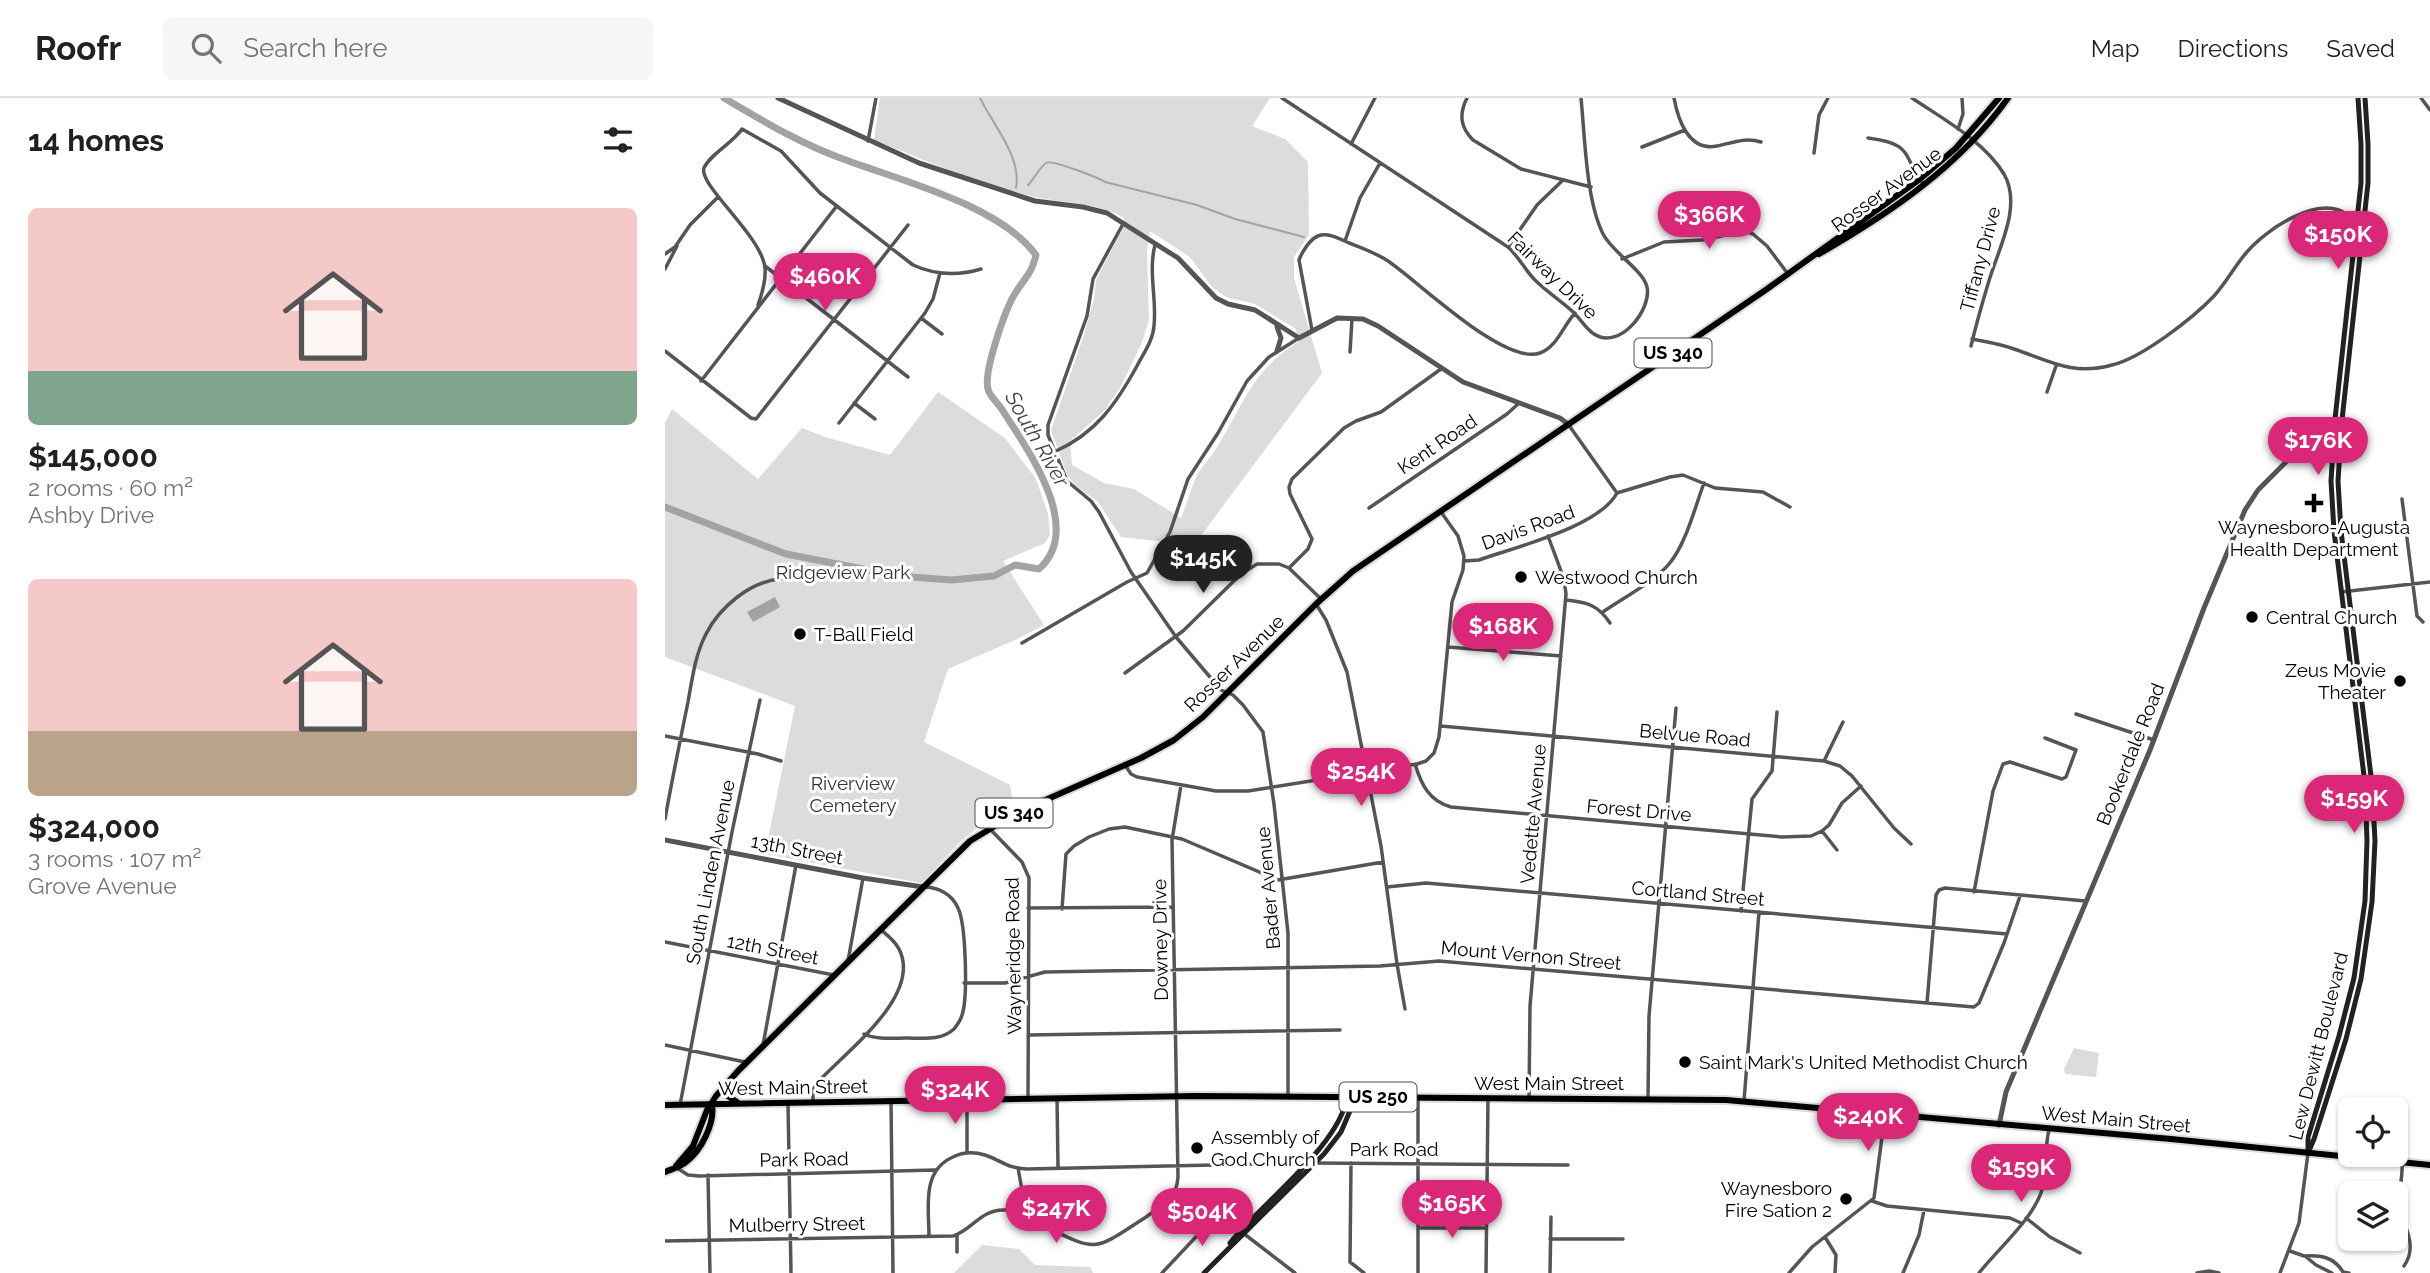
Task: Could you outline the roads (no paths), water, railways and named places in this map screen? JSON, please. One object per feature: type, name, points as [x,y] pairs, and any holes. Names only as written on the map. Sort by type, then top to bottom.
[{"type":"main road","name":"Rosser Avenue","points":[[1971,139],[1999,98]]},
{"type":"main road","name":"Rosser Avenue","points":[[676,1166],[693,1146],[707,1110],[716,1096],[965,845],[989,827],[1020,810],[1125,765],[1181,735],[1318,602],[1369,560],[1803,264],[1847,229],[1922,182],[1971,139],[2008,98]]},
{"type":"main road","name":"Lew Dewitt Boulevard","points":[[2357,98],[2361,183],[2332,511],[2369,784]]},
{"type":"main road","name":"Lew Dewitt Boulevard","points":[[2308,1153],[2346,1039],[2361,979],[2372,902],[2375,841],[2339,511],[2336,444],[2368,183],[2365,98]]},
{"type":"main road","points":[[730,1081],[725,1092],[727,1098],[749,1104]]},
{"type":"main road","name":"West Main Street","points":[[665,1105],[1176,1096],[1744,1101],[2338,1156]]},
{"type":"main road","points":[[1242,1233],[1334,1129],[1345,1108],[1347,1097]]},
{"type":"main road","points":[[1205,1273],[1242,1233],[1315,1163],[1341,1132],[1356,1097]]},
{"type":"main road","name":"West Main Street","points":[[2408,1163],[2430,1165]]},
{"type":"main road","points":[[665,1172],[676,1166]]},
{"type":"street","points":[[778,98],[919,163],[1046,204],[1101,211],[1124,222],[1184,262],[1216,298],[1228,304],[1255,310],[1299,338]]},
{"type":"street","points":[[868,141],[876,98]]},
{"type":"street","name":"Fairway Drive","points":[[1282,98],[1509,247],[1539,284],[1575,313],[1591,331],[1600,337],[1614,338],[1629,329],[1645,303],[1647,288],[1641,276],[1622,259],[1602,232],[1591,187],[1581,98]]},
{"type":"street","points":[[1351,144],[1375,98]]},
{"type":"street","points":[[1467,98],[1462,110],[1462,120],[1473,140],[1521,169],[1591,187]]},
{"type":"street","points":[[1674,98],[1678,115],[1694,141],[1708,147],[1745,139],[1761,142]]},
{"type":"street","points":[[1814,153],[1819,115],[1828,98]]},
{"type":"street","name":"Tiffany Drive","points":[[1912,98],[1971,139],[2004,174],[2008,185],[2011,203],[2004,234],[1971,346]]},
{"type":"street","points":[[1958,129],[1963,114],[1962,98]]},
{"type":"street","points":[[2421,98],[2430,110]]},
{"type":"street","points":[[908,377],[765,266],[753,238],[706,183],[704,170],[707,164],[735,139],[742,129],[781,151],[811,185],[836,207],[913,265],[940,273],[958,274],[981,269]]},
{"type":"street","points":[[1642,147],[1685,130]]},
{"type":"street","points":[[1868,138],[1903,148],[1922,182]]},
{"type":"street","points":[[1345,241],[1360,198],[1380,163]]},
{"type":"street","points":[[1509,247],[1537,205],[1563,180]]},
{"type":"street","points":[[665,269],[690,225],[719,197]]},
{"type":"street","points":[[701,381],[836,207]]},
{"type":"street","points":[[1972,339],[2013,349],[2056,366],[2096,368],[2125,361],[2196,312],[2227,281],[2246,253],[2260,239],[2301,212],[2332,207],[2348,215]]},
{"type":"street","name":"Bader Avenue","points":[[1124,222],[1093,279],[1087,316],[1048,425],[1048,435],[1066,481],[1091,501],[1099,512],[1136,580],[1176,637],[1221,690],[1233,695],[1261,727],[1265,736],[1288,933],[1289,1097]]},
{"type":"street","points":[[665,351],[754,419],[758,417],[908,225]]},
{"type":"street","points":[[1622,259],[1664,242],[1695,241],[1745,232],[1753,234],[1767,246],[1788,274]]},
{"type":"street","points":[[1312,330],[1299,257],[1318,236],[1331,235],[1386,260],[1471,326],[1497,343],[1520,353],[1537,354],[1546,349],[1558,338],[1575,313]]},
{"type":"street","points":[[1056,451],[1081,437],[1107,415],[1149,343],[1155,325],[1152,271],[1156,243]]},
{"type":"street","points":[[665,252],[678,244]]},
{"type":"street","points":[[758,305],[765,266]]},
{"type":"street","points":[[839,423],[921,318],[933,299],[940,273]]},
{"type":"street","points":[[1350,352],[1352,317]]},
{"type":"street","points":[[1023,643],[1147,573],[1170,532],[1188,479],[1247,381],[1260,365],[1277,351],[1331,320],[1352,317],[1378,326],[1463,382],[1560,418],[1568,424],[1616,493]]},
{"type":"street","points":[[921,318],[941,334]]},
{"type":"street","points":[[1276,324],[1281,338],[1277,351]]},
{"type":"street","points":[[2047,392],[2056,366]]},
{"type":"street","points":[[1289,568],[1308,549],[1311,539],[1292,499],[1289,487],[1292,479],[1344,428],[1381,412],[1441,369]]},
{"type":"street","name":"Kent Road","points":[[1369,508],[1507,414],[1520,402]]},
{"type":"street","points":[[854,403],[875,419]]},
{"type":"street","name":"Bookerdale Road","points":[[1999,1125],[2006,1092],[2154,740],[2204,608],[2248,505],[2297,451],[2312,444],[2336,444]]},
{"type":"street","name":"Davis Road","points":[[1464,561],[1479,560],[1587,521],[1613,499],[1616,493],[1678,476],[1690,476],[1723,489],[1763,492],[1790,507]]},
{"type":"street","points":[[1603,612],[1666,568],[1675,556],[1705,483]]},
{"type":"street","points":[[2402,499],[2417,616],[2423,622]]},
{"type":"street","points":[[1125,765],[1133,776],[1225,792],[1272,788],[1426,761],[1434,753],[1441,726],[1453,597],[1464,561],[1460,539],[1440,510]]},
{"type":"street","name":"Vedette Avenue","points":[[1529,1099],[1530,1006],[1566,600],[1564,579],[1548,536]]},
{"type":"street","points":[[1125,673],[1176,637],[1252,566],[1272,563],[1289,568],[1318,602],[1343,662],[1383,862],[1405,1009]]},
{"type":"street","points":[[665,818],[695,668],[706,633],[720,613],[743,593],[767,581],[781,579]]},
{"type":"street","points":[[2341,592],[2430,582]]},
{"type":"street","points":[[1566,600],[1590,603],[1603,612],[1611,624]]},
{"type":"street","points":[[1448,647],[1561,656]]},
{"type":"street","name":"South Linden Avenue","points":[[680,1105],[759,700]]},
{"type":"street","points":[[1649,1099],[1648,1037],[1652,979],[1676,708]]},
{"type":"street","points":[[1741,911],[1752,799],[1769,776],[1777,712]]},
{"type":"street","points":[[2076,714],[2154,740]]},
{"type":"street","points":[[1824,761],[1843,722]]},
{"type":"street","name":"Belvue Road","points":[[1441,726],[1824,761],[1840,766],[1861,786],[1911,845]]},
{"type":"street","points":[[665,736],[781,761]]},
{"type":"street","points":[[1974,892],[1993,791],[2003,764],[2010,762],[2061,779],[2066,777],[2076,750],[2045,738]]},
{"type":"street","name":"Forest Drive","points":[[1415,764],[1429,794],[1446,806],[1748,834],[1802,837],[1822,831]]},
{"type":"street","name":"Downey Drive","points":[[1021,1215],[1077,1242],[1097,1246],[1164,1204],[1172,1198],[1177,1189],[1173,836],[1181,785]]},
{"type":"street","points":[[1837,850],[1822,831],[1829,825],[1842,803],[1861,786]]},
{"type":"street","name":"Wayneridge Road","points":[[989,827],[1026,868],[1029,878],[1028,1099]]},
{"type":"street","points":[[1062,909],[1065,857],[1080,841],[1117,827],[1173,836],[1270,878],[1282,880],[1383,862]]},
{"type":"street","name":"13th Street","points":[[665,839],[863,878],[923,887]]},
{"type":"street","points":[[763,1046],[796,865]]},
{"type":"street","points":[[848,961],[863,878]]},
{"type":"street","name":"Cortland Street","points":[[1387,887],[1426,883],[2007,934]]},
{"type":"street","points":[[864,1034],[873,1038],[933,1038],[947,1034],[963,1014],[964,933],[958,908],[943,892],[923,887]]},
{"type":"street","points":[[1927,1003],[1936,895],[1939,890],[1945,888],[2085,901]]},
{"type":"street","name":"Mount Vernon Street","points":[[964,984],[1005,984],[1033,974],[1060,972],[1288,968],[1440,961],[1974,1007],[1978,1005],[2020,896]]},
{"type":"street","points":[[1028,908],[1173,907]]},
{"type":"street","points":[[1744,1101],[1759,912]]},
{"type":"street","points":[[813,1103],[816,1084],[893,1004],[902,981],[901,952],[894,941],[880,929]]},
{"type":"street","name":"12th Street","points":[[665,942],[834,975]]},
{"type":"street","points":[[1028,1034],[1339,1030]]},
{"type":"street","points":[[665,1045],[747,1063]]},
{"type":"street","points":[[1058,1098],[1058,1167]]},
{"type":"street","points":[[1418,1098],[1418,1273]]},
{"type":"street","points":[[1486,1273],[1488,1098]]},
{"type":"street","points":[[967,1100],[967,1153]]},
{"type":"street","points":[[891,1101],[893,1273]]},
{"type":"street","points":[[788,1103],[792,1273]]},
{"type":"street","points":[[1789,1273],[1807,1251],[1872,1201],[1876,1192],[1885,1114]]},
{"type":"street","points":[[1981,1272],[2036,1202],[2043,1187],[2049,1129]]},
{"type":"street","points":[[929,1236],[929,1189],[935,1170],[948,1159],[967,1153],[985,1156],[1009,1167],[1018,1168],[1021,1215],[1003,1210],[978,1217],[957,1234],[957,1252]]},
{"type":"street","points":[[2280,1273],[2290,1251],[2302,1210],[2308,1153]]},
{"type":"street","name":"Park Road","points":[[1018,1168],[1306,1163],[1568,1165]]},
{"type":"street","points":[[1351,1163],[1350,1262],[1364,1273]]},
{"type":"street","name":"Park Road","points":[[676,1166],[688,1175],[935,1170]]},
{"type":"street","points":[[2402,1167],[2399,1206],[2407,1224],[2410,1244],[2409,1259],[2404,1266]]},
{"type":"street","points":[[708,1175],[710,1273]]},
{"type":"street","points":[[1872,1201],[1887,1206],[2010,1219],[2021,1223]]},
{"type":"street","points":[[1903,1273],[1920,1235],[1924,1210]]},
{"type":"street","points":[[1550,1273],[1551,1217]]},
{"type":"street","points":[[2026,1218],[2050,1237],[2080,1253]]},
{"type":"street","points":[[1162,1273],[1209,1223],[1223,1220],[1295,1273]]},
{"type":"street","points":[[1418,1228],[1486,1228]]},
{"type":"street","name":"Mulberry Street","points":[[665,1241],[957,1234]]},
{"type":"street","points":[[1825,1237],[1836,1255],[1835,1273]]},
{"type":"street","points":[[1550,1239],[1623,1239]]},
{"type":"street","points":[[2290,1251],[2305,1256],[2332,1273]]},
{"type":"street","points":[[2305,1256],[2325,1257],[2339,1266],[2342,1272],[2349,1273]]},
{"type":"street","points":[[2197,1273],[2219,1273]]},
{"type":"waterway","name":"South River","points":[[665,507],[786,554],[899,576],[951,580],[994,576],[1015,565],[1039,569],[1052,552],[1056,532],[1054,511],[1037,467],[990,394],[987,381],[996,340],[1007,311],[1036,255],[1020,237],[974,208],[812,146],[724,98]]},
{"type":"waterway","points":[[980,98],[1011,153],[1017,176],[1016,188]]},
{"type":"waterway","points":[[1028,185],[1046,163],[1056,164],[1105,182],[1197,205],[1235,219],[1304,237]]},
{"type":"place","name":"Waynesboro-Augusta Health Department","points":[[2314,503]]},
{"type":"place","name":"Westwood Church","points":[[1521,577]]},
{"type":"place","name":"Central Church","points":[[2252,617]]},
{"type":"place","name":"T-Ball Field","points":[[800,634]]},
{"type":"place","name":"Zeus Movie Theater","points":[[2400,681]]},
{"type":"place","name":"Saint Mark's United Methodist Church","points":[[1685,1062]]},
{"type":"place","name":"Assembly of God Church","points":[[1197,1148]]},
{"type":"place","name":"Waynesboro Fire Sation 2","points":[[1846,1199]]},
{"type":"park label","name":"Ridgeview Park","points":[[843,572]]},
{"type":"park label","name":"Riverview Cemetery","points":[[853,794]]}]
